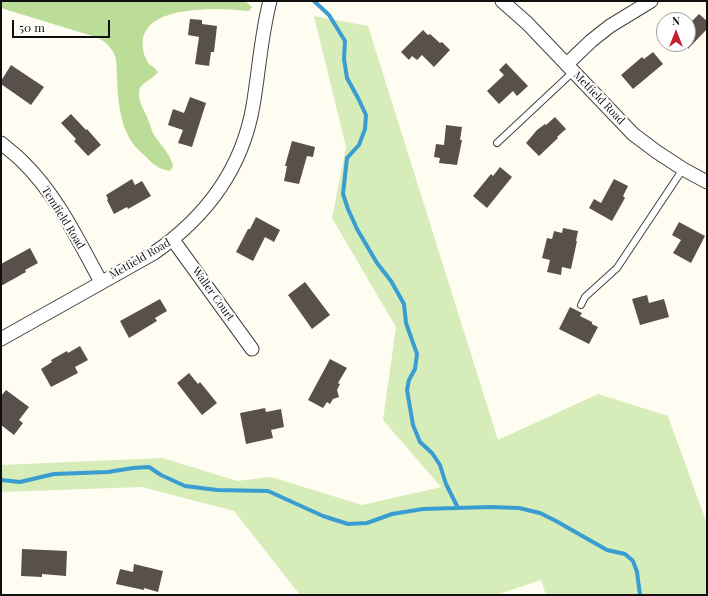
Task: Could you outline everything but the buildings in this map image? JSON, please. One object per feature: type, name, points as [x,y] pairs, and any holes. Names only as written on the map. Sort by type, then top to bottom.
[{"type":"street","name":"Metfield Road","points":[[1,339],[154,253],[173,240],[209,203],[228,176],[244,141],[252,107],[270,1]]},
{"type":"street","name":"Metfield Road","points":[[502,1],[527,23],[633,134],[683,169],[707,182]]},
{"type":"street","points":[[570,68],[591,41],[610,26],[651,1]]},
{"type":"street","name":"Temfield Road","points":[[1,143],[22,161],[42,183],[59,207],[101,282]]},
{"type":"street","name":"Waller Court","points":[[173,240],[252,348]]},
{"type":"lane","points":[[497,143],[570,68]]},
{"type":"lane","points":[[581,305],[585,297],[617,268],[683,169]]},
{"type":"green space","points":[[1,1],[245,1],[252,7],[249,11],[217,9],[178,12],[161,18],[148,27],[143,40],[146,59],[148,63],[158,72],[141,86],[139,96],[153,133],[172,161],[173,166],[170,171],[153,164],[135,146],[128,136],[119,104],[116,59],[107,44],[99,38],[1,8]]},
{"type":"green space","points":[[314,16],[368,26],[498,440],[598,394],[668,416],[707,524],[707,595],[546,595],[541,580],[496,595],[300,595],[234,511],[142,487],[1,492],[1,465],[163,458],[237,481],[271,477],[362,505],[441,487],[383,420],[396,327],[332,218],[346,147]]},
{"type":"waterway","points":[[314,1],[329,15],[345,41],[344,59],[347,78],[366,115],[365,129],[359,145],[347,158],[343,194],[357,229],[404,304],[406,323],[417,354],[415,369],[409,380],[407,390],[413,425],[420,442],[432,453],[440,465],[446,484],[458,508]]},
{"type":"waterway","points":[[1,480],[20,482],[54,474],[108,472],[149,467],[161,475],[185,486],[217,490],[268,491],[323,516],[348,524],[367,523],[392,514],[423,509],[490,507],[519,508],[540,513],[607,550],[625,554],[633,561],[637,572],[640,595]]}]
